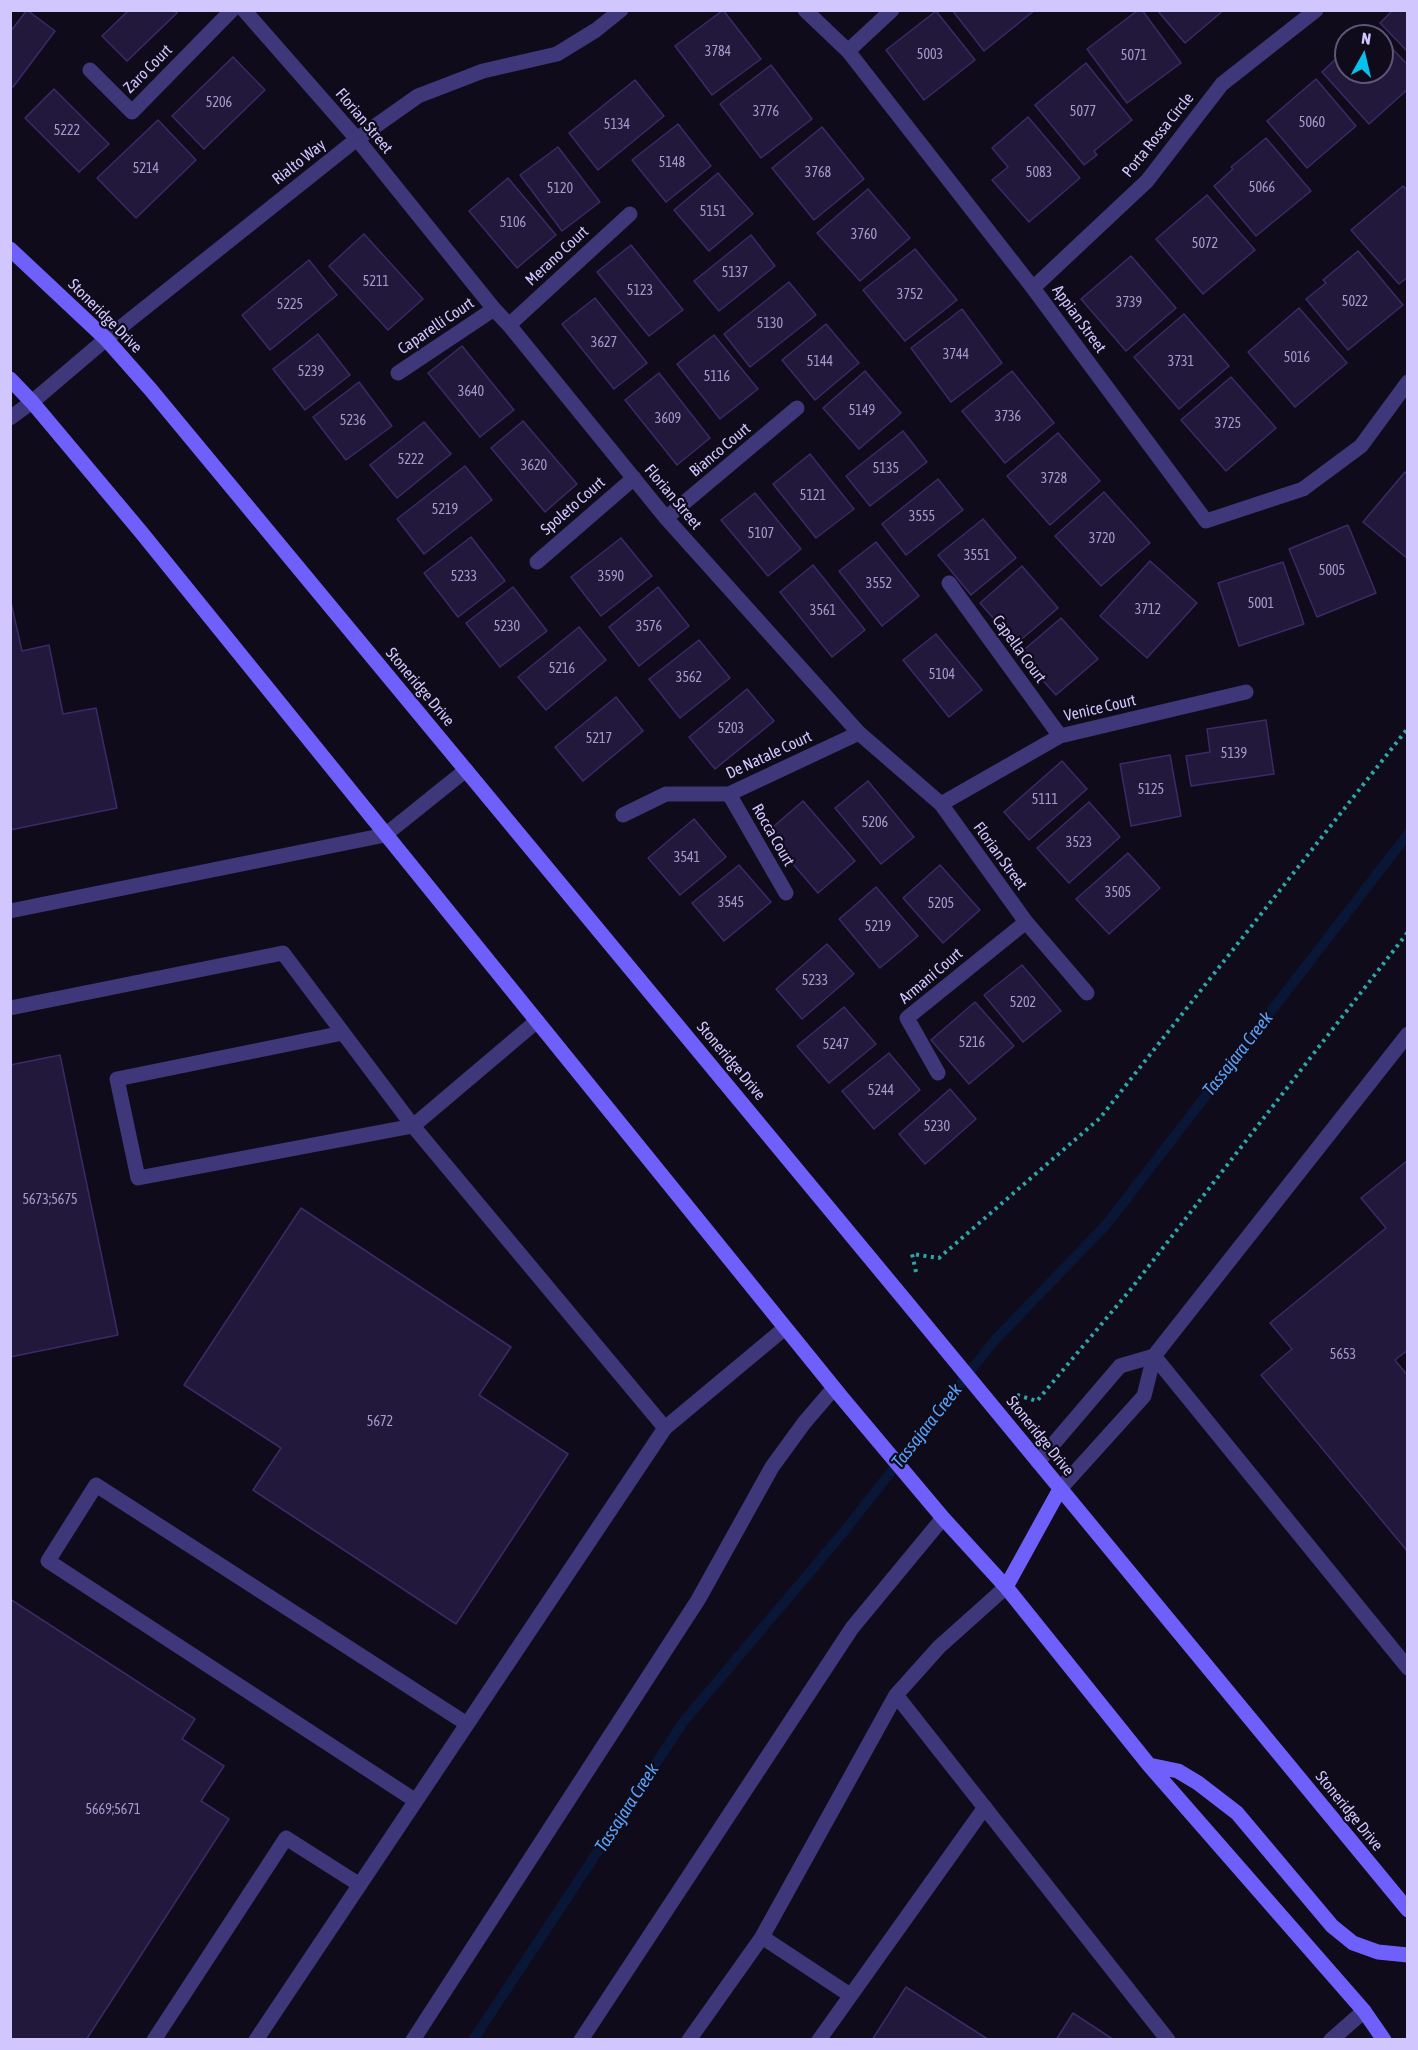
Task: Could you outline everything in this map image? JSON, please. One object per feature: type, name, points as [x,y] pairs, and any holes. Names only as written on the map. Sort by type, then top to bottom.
[{"type":"main road","name":"Stoneridge Drive","points":[[10,249],[106,339],[151,390],[1407,1910]]},
{"type":"main road","points":[[10,379],[32,402],[148,542],[940,1516],[1006,1587],[1149,1765],[1364,2011],[1384,2040]]},
{"type":"main road","points":[[1006,1587],[1060,1489]]},
{"type":"main road","points":[[1149,1765],[1178,1771],[1198,1783],[1237,1813],[1332,1926],[1353,1943],[1378,1952],[1407,1955]]},
{"type":"street","name":"Zaro Court","points":[[90,70],[132,112],[232,10]]},
{"type":"street","name":"Florian Street","points":[[244,10],[357,139],[666,518],[859,733],[941,804],[1026,922],[1087,993]]},
{"type":"street","name":"Rialto Way","points":[[10,418],[357,139],[418,96],[483,71],[557,54],[596,30],[621,10]]},
{"type":"street","name":"Appian Street","points":[[805,10],[848,51],[1033,288],[1206,521],[1303,489],[1361,446],[1407,382]]},
{"type":"street","points":[[848,51],[892,10]]},
{"type":"street","name":"Porta Rossa Circle","points":[[1033,288],[1147,181],[1222,84],[1316,10]]},
{"type":"street","name":"Merano Court","points":[[509,325],[630,214]]},
{"type":"street","name":"Caparelli Court","points":[[398,374],[494,309]]},
{"type":"street","name":"Bianco Court","points":[[666,518],[797,408]]},
{"type":"street","name":"Spoleto Court","points":[[537,562],[634,478]]},
{"type":"street","name":"Capella Court","points":[[949,583],[1060,736]]},
{"type":"street","name":"Venice Court","points":[[941,804],[1060,736],[1246,692]]},
{"type":"street","name":"De Natale Court","points":[[623,815],[666,794],[729,794],[859,733]]},
{"type":"street","points":[[10,911],[386,835],[466,771]]},
{"type":"street","name":"Rocca Court","points":[[729,794],[786,893]]},
{"type":"street","name":"Armani Court","points":[[938,1073],[907,1018],[1026,922]]},
{"type":"street","points":[[10,1008],[283,953],[413,1126],[665,1428]]},
{"type":"street","points":[[343,1033],[117,1078],[138,1178],[413,1126],[537,1021]]},
{"type":"street","points":[[1060,1489],[1144,1396],[1154,1356],[1407,1034]]},
{"type":"street","points":[[256,2040],[665,1428],[785,1328]]},
{"type":"street","points":[[1038,1462],[1120,1366],[1154,1356]]},
{"type":"street","points":[[1154,1356],[1407,1668]]},
{"type":"street","points":[[413,2040],[698,1600],[772,1467],[804,1423],[839,1393]]},
{"type":"street","points":[[416,1801],[48,1561],[96,1485],[467,1724]]},
{"type":"street","points":[[581,2040],[852,1628],[940,1516]]},
{"type":"street","points":[[689,2040],[762,1936],[896,1695],[939,1647],[1006,1587]]},
{"type":"street","points":[[896,1695],[1168,2040]]},
{"type":"street","points":[[819,2040],[985,1807]]},
{"type":"street","points":[[154,2040],[286,1838],[360,1885]]},
{"type":"street","points":[[762,1936],[850,1995]]},
{"type":"street","points":[[1331,2040],[1364,2011]]},
{"type":"path","points":[[904,1299],[919,1280],[912,1254],[939,1258],[1100,1119],[1407,729]]},
{"type":"path","points":[[1015,1433],[1025,1416],[1017,1394],[1037,1401],[1044,1393],[1131,1289],[1407,932]]},
{"type":"building","points":[[27,10],[55,31],[13,87],[10,85],[10,32]]},
{"type":"building","points":[[129,10],[175,10],[177,13],[127,61],[102,36]]},
{"type":"building","points":[[723,10],[761,59],[712,95],[675,46]]},
{"type":"building","points":[[952,10],[1035,10],[984,51]]},
{"type":"building","points":[[1138,10],[1142,10],[1181,63],[1127,103],[1087,49]]},
{"type":"building","points":[[1157,10],[1224,10],[1185,43]]},
{"type":"building","points":[[1393,10],[1408,10],[1408,52],[1394,38],[1394,24],[1380,23]]},
{"type":"building","points":[[936,11],[975,60],[924,100],[886,50]]},
{"type":"building","points":[[1394,50],[1408,65],[1408,89],[1369,124],[1322,72],[1334,60],[1334,84],[1394,84]]},
{"type":"building","points":[[233,57],[265,90],[204,149],[172,116]]},
{"type":"building","points":[[1086,63],[1132,120],[1094,151],[1097,155],[1084,165],[1035,105]]},
{"type":"building","points":[[771,65],[812,119],[761,158],[720,104]]},
{"type":"building","points":[[1316,79],[1356,126],[1307,168],[1267,121]]},
{"type":"building","points":[[635,80],[664,116],[598,170],[569,133]]},
{"type":"building","points":[[54,89],[109,144],[79,172],[25,118]]},
{"type":"building","points":[[1028,117],[1080,178],[1029,222],[992,180],[1008,167],[992,148]]},
{"type":"building","points":[[158,120],[196,160],[136,218],[97,178]]},
{"type":"building","points":[[678,124],[711,166],[666,202],[632,160]]},
{"type":"building","points":[[822,127],[864,179],[814,220],[772,168]]},
{"type":"building","points":[[1266,138],[1311,191],[1256,236],[1214,186],[1233,169],[1231,167]]},
{"type":"building","points":[[558,147],[600,202],[562,231],[520,175]]},
{"type":"building","points":[[718,173],[753,214],[709,251],[674,210]]},
{"type":"building","points":[[508,178],[556,235],[517,268],[469,211]]},
{"type":"building","points":[[1403,186],[1408,191],[1408,277],[1399,284],[1351,230]]},
{"type":"building","points":[[868,189],[910,238],[860,281],[817,233]]},
{"type":"building","points":[[1207,195],[1255,250],[1203,294],[1156,239]]},
{"type":"building","points":[[364,234],[423,299],[388,330],[329,266]]},
{"type":"building","points":[[751,235],[775,266],[719,311],[694,281]]},
{"type":"building","points":[[631,245],[683,310],[649,336],[597,272]]},
{"type":"building","points":[[915,249],[957,300],[905,341],[863,290]]},
{"type":"building","points":[[1358,251],[1403,305],[1348,350],[1306,299],[1326,283],[1323,280]]},
{"type":"building","points":[[1131,256],[1176,308],[1126,351],[1081,299]]},
{"type":"building","points":[[309,260],[337,295],[270,350],[242,315]]},
{"type":"building","points":[[789,282],[816,315],[750,367],[724,334]]},
{"type":"building","points":[[595,298],[647,363],[614,389],[562,324]]},
{"type":"building","points":[[1299,308],[1347,363],[1295,407],[1248,352]]},
{"type":"building","points":[[962,309],[1002,363],[951,402],[911,348]]},
{"type":"building","points":[[1184,314],[1229,366],[1179,409],[1134,357]]},
{"type":"building","points":[[826,324],[859,363],[815,400],[782,360]]},
{"type":"building","points":[[318,334],[350,375],[305,410],[273,369]]},
{"type":"building","points":[[714,335],[758,389],[720,419],[677,364]]},
{"type":"building","points":[[462,346],[514,410],[480,437],[428,373]]},
{"type":"building","points":[[865,371],[901,413],[859,449],[823,408]]},
{"type":"building","points":[[1012,371],[1054,423],[1005,463],[962,411]]},
{"type":"building","points":[[659,373],[710,438],[677,465],[625,400]]},
{"type":"building","points":[[1231,377],[1276,428],[1226,471],[1181,420]]},
{"type":"building","points":[[359,382],[392,426],[346,460],[313,417]]},
{"type":"building","points":[[523,421],[577,484],[545,512],[491,448]]},
{"type":"building","points":[[424,422],[451,454],[397,498],[370,465]]},
{"type":"building","points":[[903,431],[927,462],[870,506],[846,476]]},
{"type":"building","points":[[1058,433],[1100,481],[1050,525],[1007,476]]},
{"type":"building","points":[[810,454],[854,509],[816,538],[773,484]]},
{"type":"building","points":[[465,466],[492,500],[424,554],[397,519]]},
{"type":"building","points":[[1405,472],[1408,475],[1408,559],[1363,522]]},
{"type":"building","points":[[938,479],[963,510],[906,555],[882,524]]},
{"type":"building","points":[[1104,492],[1150,543],[1101,586],[1055,536]]},
{"type":"building","points":[[755,493],[801,549],[768,576],[721,520]]},
{"type":"building","points":[[983,519],[1016,558],[971,595],[938,555]]},
{"type":"building","points":[[1348,525],[1376,593],[1317,617],[1289,549]]},
{"type":"building","points":[[471,537],[505,581],[458,617],[424,573]]},
{"type":"building","points":[[621,538],[652,576],[601,616],[571,577]]},
{"type":"building","points":[[876,542],[919,596],[882,626],[839,571]]},
{"type":"building","points":[[1150,561],[1197,603],[1147,658],[1100,616]]},
{"type":"building","points":[[1283,562],[1304,624],[1239,646],[1218,583]]},
{"type":"building","points":[[813,565],[865,630],[832,657],[780,592]]},
{"type":"building","points":[[1022,566],[1058,608],[1016,644],[980,603]]},
{"type":"building","points":[[513,587],[547,631],[500,667],[466,623]]},
{"type":"building","points":[[658,587],[689,626],[639,666],[609,627]]},
{"type":"building","points":[[10,598],[22,651],[49,645],[63,714],[96,708],[117,808],[10,830]]},
{"type":"building","points":[[1061,618],[1098,659],[1056,695],[1019,654]]},
{"type":"building","points":[[579,627],[606,660],[546,710],[518,677]]},
{"type":"building","points":[[936,634],[982,690],[949,717],[903,660]]},
{"type":"building","points":[[699,640],[730,678],[680,718],[649,679]]},
{"type":"building","points":[[747,689],[774,721],[715,769],[689,737]]},
{"type":"building","points":[[616,697],[643,731],[583,781],[555,747]]},
{"type":"building","points":[[1266,720],[1274,774],[1191,786],[1186,756],[1210,752],[1207,729]]},
{"type":"building","points":[[1170,755],[1181,816],[1131,826],[1120,764]]},
{"type":"building","points":[[1062,761],[1087,789],[1029,840],[1004,812]]},
{"type":"building","points":[[868,781],[914,837],[881,864],[835,808]]},
{"type":"building","points":[[803,801],[855,861],[818,893],[766,833]]},
{"type":"building","points":[[1089,802],[1120,837],[1069,883],[1037,848]]},
{"type":"building","points":[[694,819],[726,857],[680,895],[648,858]]},
{"type":"building","points":[[1128,853],[1160,888],[1109,934],[1076,899]]},
{"type":"building","points":[[739,865],[771,902],[724,941],[692,903]]},
{"type":"building","points":[[940,865],[980,910],[943,943],[903,898]]},
{"type":"building","points":[[876,887],[918,936],[880,968],[839,919]]},
{"type":"building","points":[[827,944],[854,974],[802,1019],[776,989]]},
{"type":"building","points":[[1022,965],[1061,1011],[1023,1042],[984,995]]},
{"type":"building","points":[[975,1002],[1014,1046],[969,1084],[931,1040]]},
{"type":"building","points":[[844,1007],[876,1044],[829,1083],[797,1046]]},
{"type":"building","points":[[889,1053],[920,1090],[874,1129],[842,1091]]},
{"type":"building","points":[[60,1055],[118,1335],[10,1357],[10,1065]]},
{"type":"building","points":[[950,1089],[976,1119],[925,1164],[899,1134]]},
{"type":"building","points":[[1408,1160],[1408,1350],[1395,1360],[1408,1376],[1408,1552],[1261,1375],[1292,1349],[1270,1323],[1386,1228],[1361,1198]]},
{"type":"building","points":[[301,1208],[511,1347],[479,1395],[568,1454],[456,1624],[253,1490],[281,1448],[184,1385]]},
{"type":"building","points":[[10,1599],[195,1719],[182,1739],[224,1766],[201,1801],[229,1819],[86,2040],[10,2040]]},
{"type":"building","points":[[906,1987],[989,2040],[872,2040]]},
{"type":"building","points":[[1073,2013],[1114,2040],[1056,2040]]},
{"type":"waterway","name":"Tassajara Creek","points":[[473,2040],[684,1721],[842,1534],[994,1341],[1106,1225],[1408,834]]}]
